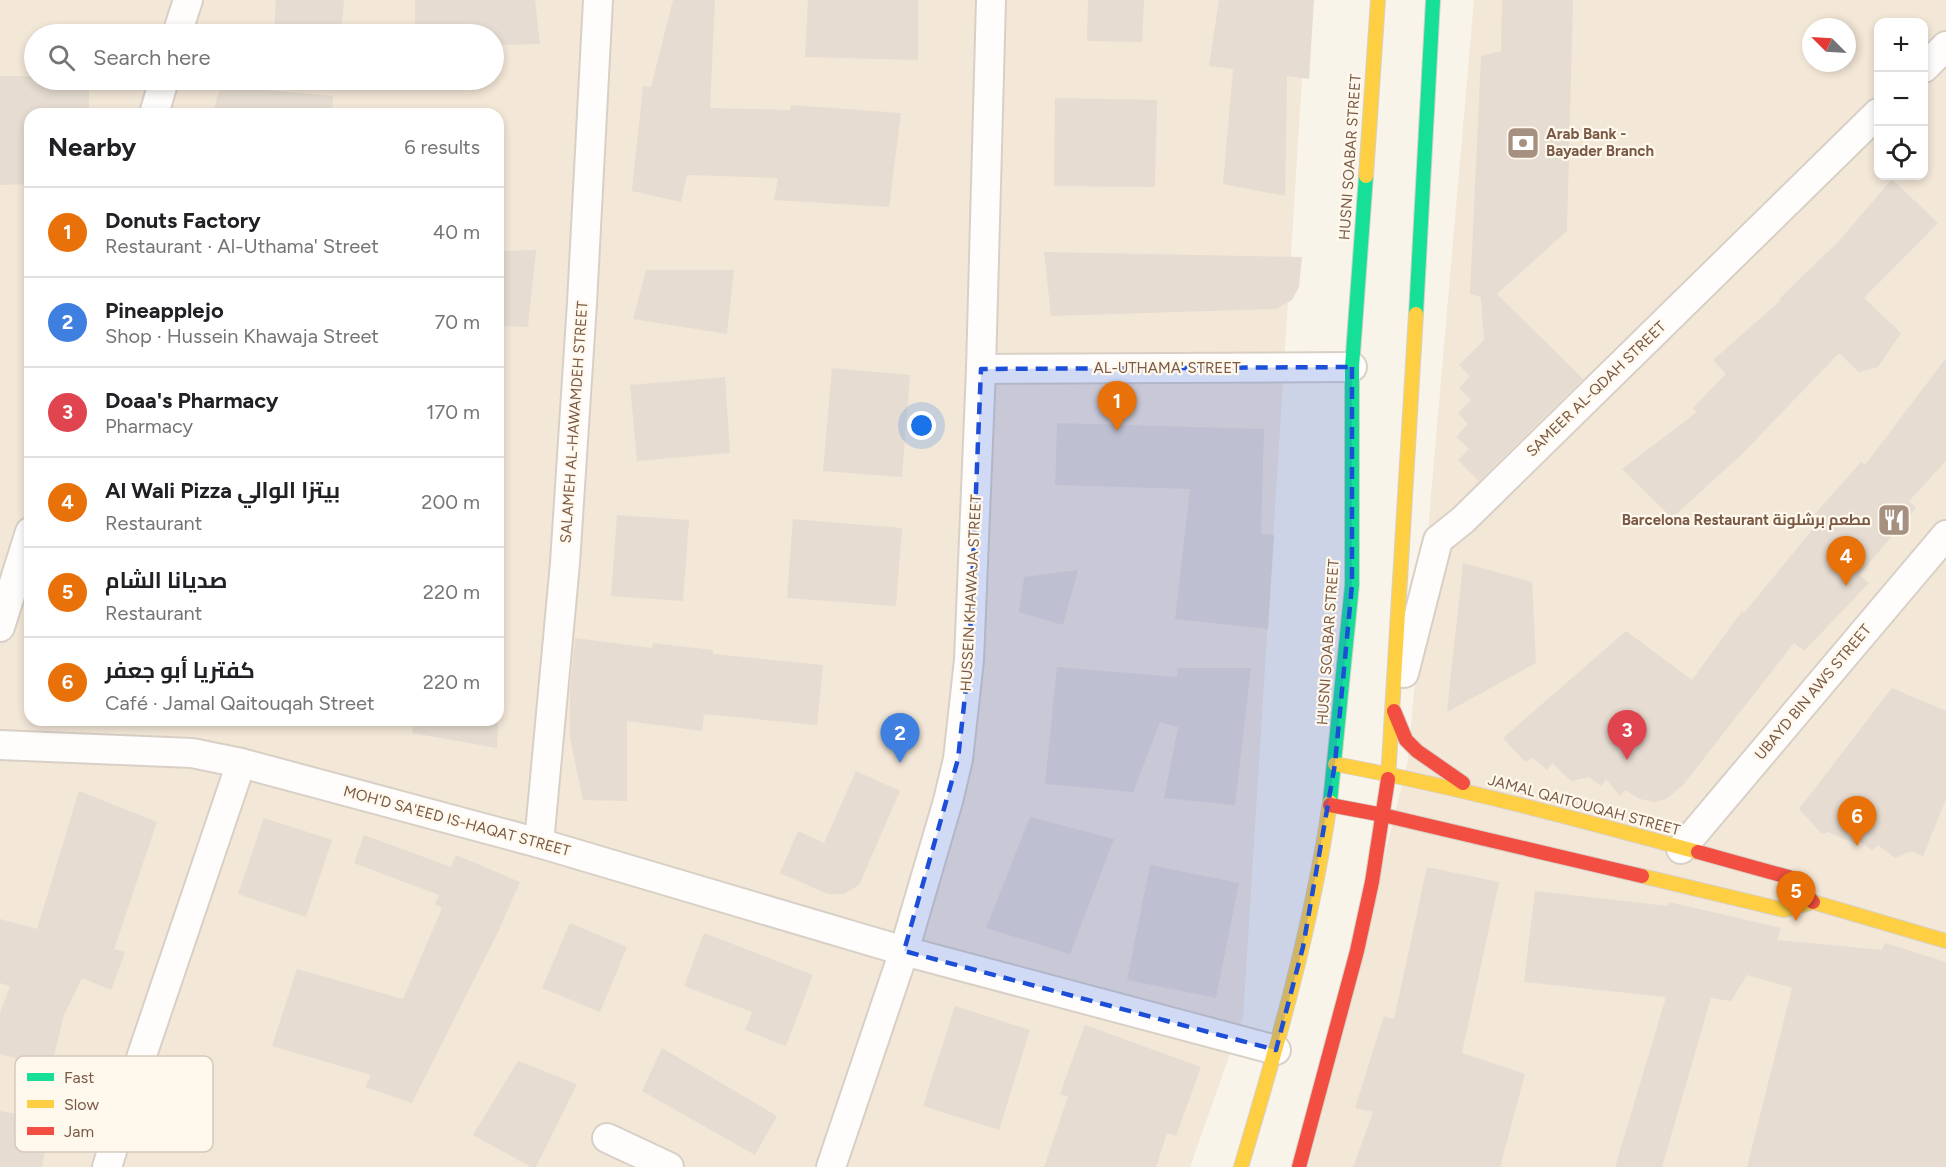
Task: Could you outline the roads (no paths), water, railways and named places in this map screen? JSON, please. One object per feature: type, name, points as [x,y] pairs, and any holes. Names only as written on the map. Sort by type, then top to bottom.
[{"type":"main road","name":"HUSNI SOABAR STREET","points":[[1240,1167],[1276,1050],[1303,947],[1330,805],[1335,764],[1352,585],[1352,367],[1378,0]]},
{"type":"main road","points":[[1299,1167],[1357,951],[1372,882],[1389,773],[1432,0]]},
{"type":"main road","points":[[1394,711],[1406,740],[1417,751],[1477,793]]},
{"type":"main road","name":"JAMAL QAITOUQAH STREET","points":[[1335,764],[1389,773],[1477,793],[1792,878],[1813,902]]},
{"type":"main road","points":[[1330,805],[1383,815],[1785,910],[1813,902],[1946,941]]},
{"type":"street","points":[[180,24],[188,0]]},
{"type":"street","name":"SALAMEH AL-HAWAMDEH STREET","points":[[539,843],[565,563],[598,0]]},
{"type":"street","name":"HUSSEIN KHAWAJA STREET","points":[[831,1167],[904,951],[958,759],[969,660],[981,369],[992,0]]},
{"type":"street","points":[[1928,63],[1946,46]]},
{"type":"street","points":[[156,108],[161,90]]},
{"type":"street","name":"SAMEER AL-QDAH STREET","points":[[1394,711],[1438,540],[1463,520],[1874,116]]},
{"type":"street","name":"AL-UTHAMA' STREET","points":[[981,369],[1352,367]]},
{"type":"street","name":"UBAYD BIN AWS STREET","points":[[1681,849],[1946,535]]},
{"type":"street","points":[[0,627],[24,551]]},
{"type":"street","name":"MOH'D SA'EED IS-HAQAT STREET","points":[[0,745],[192,753],[240,763],[539,843],[904,951],[1276,1050]]},
{"type":"street","points":[[142,1056],[240,763]]},
{"type":"street","points":[[607,1138],[669,1167]]},
{"type":"street","points":[[107,1167],[112,1152]]},
{"type":"place","name":"Arab Bank - Bayader Branch","points":[[1523,143]]},
{"type":"place","name":"Donuts Factory","points":[[1117,431]]},
{"type":"place","name":"Barcelona Restaurant مطعم برشلونة","points":[[1894,520]]},
{"type":"place","name":"Al Wali Pizza بيتزا الوالي","points":[[1846,586]]},
{"type":"place","name":"Doaa's Pharmacy","points":[[1627,760]]},
{"type":"place","name":"Pineapplejo","points":[[900,763]]},
{"type":"place","name":"كفتريا أبو جعفر","points":[[1857,846]]},
{"type":"place","name":"صديانا الشام","points":[[1796,921]]}]
